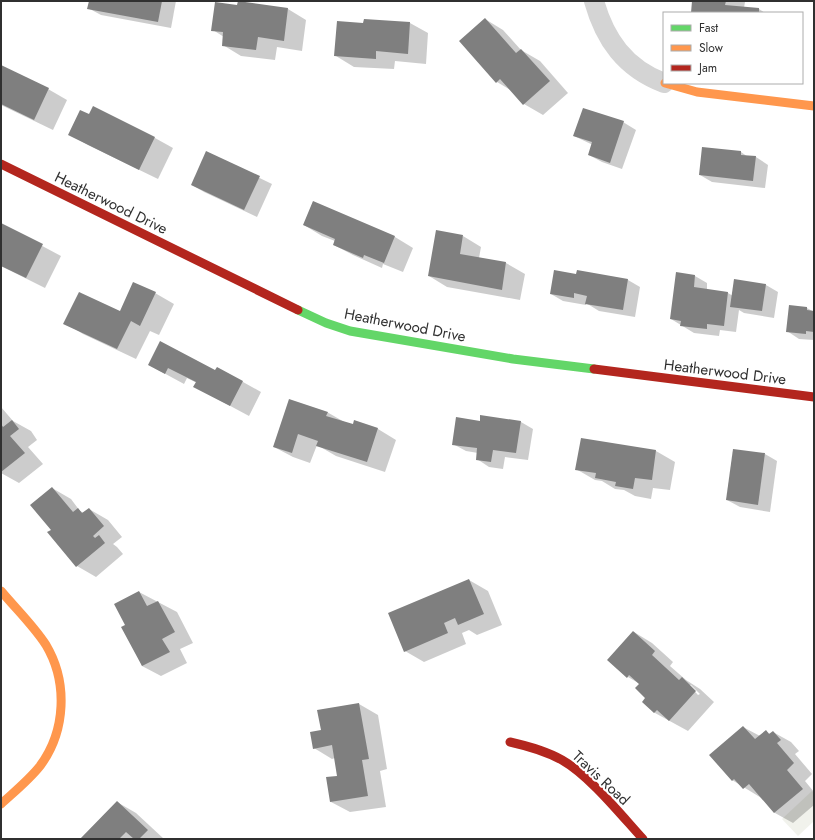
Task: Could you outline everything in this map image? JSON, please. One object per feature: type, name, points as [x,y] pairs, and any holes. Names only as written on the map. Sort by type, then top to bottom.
[{"type":"street","points":[[594,1],[602,24],[614,45],[623,56],[641,72],[663,82]]},
{"type":"street","points":[[669,84],[697,92],[814,106]]},
{"type":"street","name":"Heatherwood Drive","points":[[1,164],[267,296],[326,323],[350,331],[513,359],[814,397]]},
{"type":"street","points":[[1,591],[39,637],[49,652],[56,668],[62,703],[60,721],[48,753],[40,766],[1,804]]},
{"type":"street","name":"Travis Road","points":[[510,742],[546,752],[566,763],[592,784],[643,839]]},
{"type":"shaded area","points":[[812,791],[814,794],[814,821],[798,836],[782,819]]},
{"type":"building","points":[[89,1],[162,1],[158,22],[87,9]]},
{"type":"building","points":[[238,1],[288,8],[284,41],[258,37],[256,50],[222,46],[223,32],[211,31],[215,2],[237,5]]},
{"type":"building","points":[[692,1],[726,1],[725,5],[759,8],[759,12],[691,12]]},
{"type":"building","points":[[485,18],[516,53],[521,49],[550,81],[523,105],[500,79],[496,83],[459,41]]},
{"type":"building","points":[[364,19],[410,22],[408,54],[376,51],[376,59],[334,56],[337,21],[363,23]]},
{"type":"building","points":[[1,65],[49,88],[34,120],[1,104]]},
{"type":"building","points":[[93,106],[155,137],[139,170],[68,135],[80,110],[89,114]]},
{"type":"building","points":[[583,108],[624,121],[610,163],[588,155],[592,142],[573,136]]},
{"type":"building","points":[[702,147],[741,151],[741,155],[756,156],[753,181],[699,175]]},
{"type":"building","points":[[206,151],[260,176],[244,210],[191,185]]},
{"type":"building","points":[[313,201],[395,236],[384,263],[364,255],[363,258],[333,245],[335,239],[303,225]]},
{"type":"building","points":[[1,223],[43,244],[26,278],[1,266]]},
{"type":"building","points":[[436,230],[463,235],[460,254],[506,262],[502,290],[428,276]]},
{"type":"building","points":[[554,270],[576,274],[577,270],[628,279],[623,310],[585,304],[587,296],[574,293],[574,298],[550,294]]},
{"type":"building","points":[[676,272],[695,275],[694,287],[728,292],[724,326],[707,324],[707,329],[680,326],[681,321],[670,319]]},
{"type":"building","points":[[734,279],[766,284],[762,311],[730,307]]},
{"type":"building","points":[[133,282],[156,292],[140,326],[131,321],[117,349],[63,324],[79,292],[120,311]]},
{"type":"building","points":[[789,305],[807,307],[807,310],[814,311],[814,332],[806,331],[806,334],[786,332]]},
{"type":"building","points":[[160,341],[215,370],[217,367],[243,381],[230,406],[193,387],[196,382],[168,368],[165,374],[148,365]]},
{"type":"building","points":[[289,399],[328,412],[326,416],[353,424],[354,420],[378,428],[367,462],[316,446],[318,441],[298,434],[292,453],[273,447]]},
{"type":"building","points":[[480,415],[521,421],[516,453],[493,450],[491,462],[476,460],[477,448],[452,445],[456,417],[480,421]]},
{"type":"building","points":[[12,420],[19,429],[10,436],[25,453],[1,472],[1,424],[3,427]]},
{"type":"building","points":[[581,438],[656,450],[652,480],[635,478],[633,489],[615,486],[616,482],[595,478],[596,473],[575,470]]},
{"type":"building","points":[[733,449],[765,453],[758,505],[726,500]]},
{"type":"building","points":[[52,487],[73,512],[78,508],[82,513],[89,508],[104,526],[93,536],[95,538],[99,535],[105,543],[76,567],[47,532],[51,530],[30,505]]},
{"type":"building","points":[[469,579],[484,614],[458,625],[455,618],[444,623],[448,633],[404,652],[388,613]]},
{"type":"building","points":[[139,591],[147,606],[158,601],[175,632],[162,639],[170,652],[142,666],[121,627],[125,625],[114,604]]},
{"type":"building","points":[[633,631],[655,651],[652,655],[679,680],[682,677],[696,691],[669,721],[657,710],[654,713],[642,702],[645,698],[635,688],[639,684],[629,675],[627,678],[607,660]]},
{"type":"building","points":[[359,703],[369,759],[362,760],[368,796],[330,802],[326,777],[337,776],[332,745],[313,749],[310,732],[321,730],[317,710]]},
{"type":"building","points":[[743,726],[755,739],[766,730],[769,734],[773,731],[781,740],[777,743],[794,763],[787,770],[803,789],[774,813],[749,784],[743,789],[734,779],[732,781],[709,755]]},
{"type":"building","points":[[117,801],[148,830],[139,839],[134,839],[126,832],[119,839],[80,839]]},
{"type":"traffic: fast","points":[[298,310],[326,323],[350,331],[513,359],[594,369]]},
{"type":"traffic: slow","points":[[669,84],[697,92],[814,106]]},
{"type":"traffic: slow","points":[[1,591],[46,645],[53,659],[61,690],[59,722],[55,738],[49,752],[36,771],[1,804]]},
{"type":"traffic: jam","points":[[1,164],[298,310]]},
{"type":"traffic: jam","points":[[594,369],[814,397]]},
{"type":"traffic: jam","points":[[510,742],[550,754],[573,767],[605,796],[643,839]]}]
